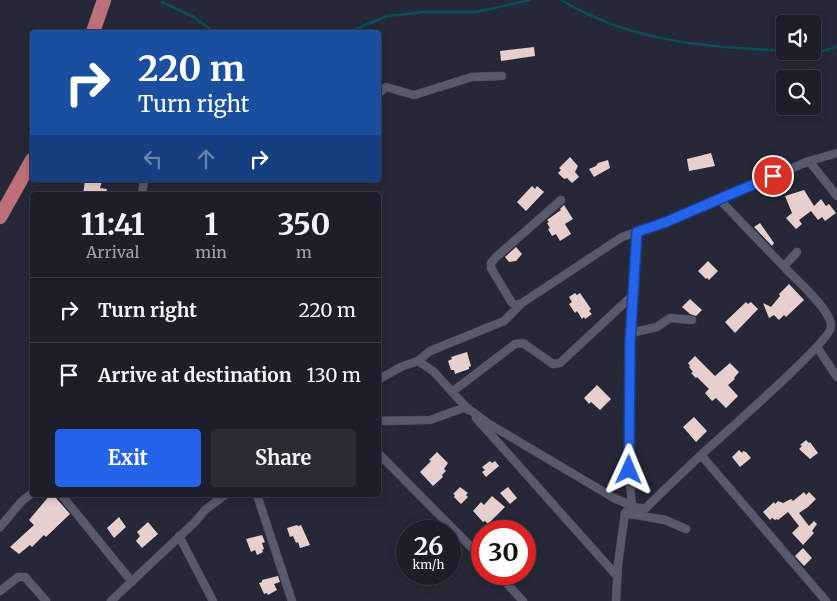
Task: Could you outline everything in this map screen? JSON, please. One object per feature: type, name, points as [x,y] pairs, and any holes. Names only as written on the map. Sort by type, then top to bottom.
[{"type":"highway","points":[[94,30],[104,0]]},
{"type":"highway","points":[[0,217],[30,164]]},
{"type":"street","points":[[381,92],[386,88],[414,96],[472,77],[502,76]]},
{"type":"street","points":[[381,378],[403,366],[418,361],[430,351],[504,321],[522,303],[622,237],[719,199],[808,161],[837,153]]},
{"type":"street","points":[[808,161],[837,196]]},
{"type":"street","points":[[466,407],[489,424],[614,498],[640,509],[646,508],[817,348],[830,332],[832,326],[820,305],[719,199]]},
{"type":"street","points":[[522,303],[516,305],[512,303],[491,268],[490,263],[562,200]]},
{"type":"street","points":[[616,601],[617,576],[625,513],[632,506],[629,470],[631,333],[637,232]]},
{"type":"street","points":[[785,268],[786,264],[797,252]]},
{"type":"street","points":[[452,392],[515,344],[523,343],[553,364],[560,363],[633,296]]},
{"type":"street","points":[[631,333],[657,327],[670,318],[692,320]]},
{"type":"street","points":[[817,348],[837,377]]},
{"type":"street","points":[[418,361],[433,371],[617,576]]},
{"type":"street","points":[[381,421],[413,422],[430,420],[466,407]]},
{"type":"street","points":[[701,455],[826,601]]},
{"type":"street","points":[[381,456],[471,547]]},
{"type":"street","points":[[0,527],[22,501],[30,495]]},
{"type":"street","points":[[63,497],[132,582]]},
{"type":"street","points":[[111,601],[195,522],[205,510],[222,497]]},
{"type":"street","points":[[257,497],[292,601]]},
{"type":"street","points":[[625,513],[665,520],[686,529]]},
{"type":"street","points":[[178,536],[213,601]]},
{"type":"street","points":[[0,591],[12,580],[18,577],[25,577],[46,601]]},
{"type":"street","points":[[508,585],[523,601]]},
{"type":"building","points":[[534,47],[535,56],[501,61],[500,51]]},
{"type":"building","points":[[711,153],[715,166],[689,171],[687,159]]},
{"type":"building","points":[[570,157],[578,166],[575,172],[579,177],[572,183],[558,173],[561,170],[559,168]]},
{"type":"building","points":[[608,160],[610,168],[594,177],[589,169],[598,163]]},
{"type":"building","points":[[85,182],[102,182],[100,188],[107,189],[106,192],[83,192]]},
{"type":"building","points":[[532,186],[535,189],[537,186],[544,192],[526,211],[517,202]]},
{"type":"building","points":[[804,190],[814,206],[821,199],[826,206],[829,204],[836,213],[825,221],[822,217],[818,220],[811,211],[799,220],[802,224],[796,229],[786,218],[792,213],[785,196]]},
{"type":"building","points":[[564,205],[573,219],[565,224],[571,234],[560,241],[556,234],[552,236],[548,229],[550,228],[547,220],[561,210]]},
{"type":"building","points":[[760,223],[774,243],[772,246],[754,227]]},
{"type":"building","points":[[516,247],[522,254],[516,261],[509,262],[505,257]]},
{"type":"building","points":[[708,261],[718,271],[709,280],[698,271]]},
{"type":"building","points":[[789,284],[804,300],[786,317],[784,315],[779,320],[774,315],[769,318],[763,303],[771,307],[780,296],[779,294]]},
{"type":"building","points":[[575,293],[577,295],[580,293],[591,309],[589,311],[592,314],[585,319],[584,317],[582,319],[577,311],[575,313],[569,304],[572,302],[569,297]]},
{"type":"building","points":[[690,299],[702,310],[696,316],[690,314],[682,307]]},
{"type":"building","points":[[746,302],[748,304],[751,302],[758,309],[735,333],[725,322]]},
{"type":"building","points":[[467,352],[471,366],[469,369],[455,374],[454,370],[451,370],[448,361],[452,359],[451,357]]},
{"type":"building","points":[[695,356],[715,376],[730,363],[739,372],[728,385],[738,396],[726,408],[716,398],[712,401],[705,393],[709,389],[691,373],[693,372],[688,363]]},
{"type":"building","points":[[597,385],[611,399],[600,410],[591,402],[589,404],[584,398]]},
{"type":"building","points":[[694,417],[707,431],[696,442],[683,427]]},
{"type":"building","points":[[806,440],[810,442],[818,453],[810,459],[799,449],[802,446],[800,445]]},
{"type":"building","points":[[739,450],[742,453],[743,451],[746,452],[751,458],[740,467],[732,457]]},
{"type":"building","points":[[437,452],[448,463],[444,469],[446,471],[442,475],[443,477],[433,486],[420,472]]},
{"type":"building","points":[[490,461],[492,463],[495,461],[499,466],[486,477],[482,472],[485,470],[482,467]]},
{"type":"building","points":[[460,487],[468,493],[466,495],[468,497],[461,504],[453,494]]},
{"type":"building","points":[[508,487],[517,498],[510,504],[500,493]]},
{"type":"building","points":[[804,492],[806,495],[809,492],[816,499],[799,513],[809,526],[814,521],[817,524],[812,531],[814,533],[803,545],[792,533],[799,526],[788,512],[778,520],[772,518],[770,520],[763,512],[774,502],[775,504],[778,501],[783,503],[791,499],[793,501]]},
{"type":"building","points":[[492,496],[505,507],[492,520],[481,520],[473,511],[481,502],[484,505]]},
{"type":"building","points":[[48,497],[56,498],[70,514],[46,537],[44,535],[32,547],[30,545],[19,554],[10,547],[34,525],[29,520]]},
{"type":"building","points":[[119,517],[126,527],[114,538],[107,528]]},
{"type":"building","points":[[148,522],[158,534],[142,548],[136,541],[140,536],[137,532]]},
{"type":"building","points":[[301,525],[310,545],[300,548],[293,536],[290,537],[287,528]]},
{"type":"building","points":[[262,535],[265,542],[262,543],[264,549],[262,550],[263,552],[257,555],[255,550],[251,552],[246,539]]},
{"type":"building","points":[[803,548],[812,558],[804,566],[795,556]]},
{"type":"building","points":[[278,576],[280,582],[274,584],[277,590],[268,595],[267,593],[264,594],[259,583],[262,580]]},
{"type":"waterway","points":[[354,30],[387,16],[424,12],[476,12],[530,0]]},
{"type":"waterway","points":[[561,0],[588,14],[642,34],[697,44],[776,50]]},
{"type":"waterway","points":[[162,2],[194,17],[211,30]]},
{"type":"waterway","points":[[821,51],[837,46]]},
{"type":"route","points":[[629,470],[630,342],[637,232],[666,222],[773,176]]}]
